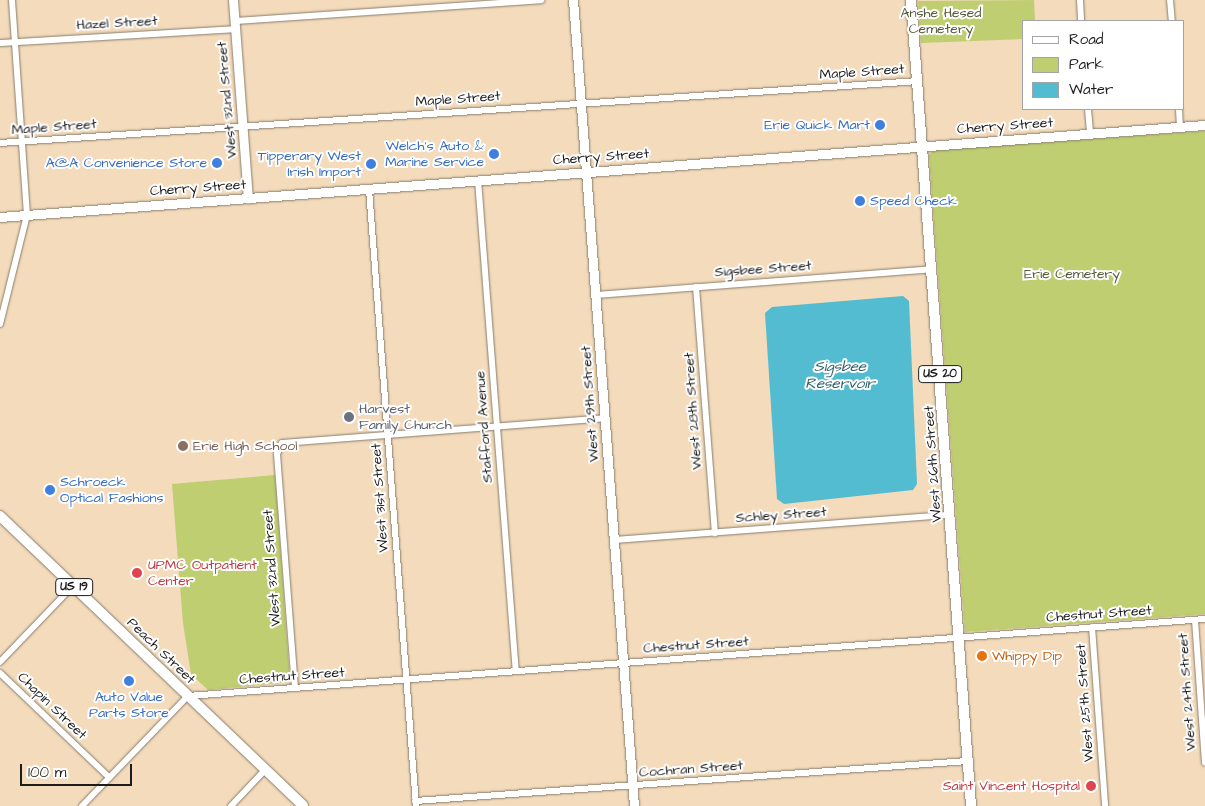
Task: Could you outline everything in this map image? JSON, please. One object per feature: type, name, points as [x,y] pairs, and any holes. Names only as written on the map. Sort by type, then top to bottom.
[{"type":"main road","name":"West 26th Street","points":[[911,0],[971,806]]},
{"type":"main road","name":"Peach Street","points":[[0,516],[303,806]]},
{"type":"street","points":[[0,324],[27,215],[12,0]]},
{"type":"street","name":"West 32nd Street","points":[[233,0],[248,198]]},
{"type":"street","name":"Hazel Street","points":[[0,43],[541,0]]},
{"type":"street","name":"West 29th Street","points":[[573,0],[634,806]]},
{"type":"street","points":[[1080,0],[1081,20]]},
{"type":"street","points":[[1170,0],[1172,20]]},
{"type":"street","name":"Maple Street","points":[[0,143],[918,81]]},
{"type":"street","points":[[1088,110],[1090,134]]},
{"type":"street","points":[[1179,110],[1180,127]]},
{"type":"street","name":"Cherry Street","points":[[0,217],[1205,125]]},
{"type":"street","name":"Stafford Avenue","points":[[478,180],[516,672]]},
{"type":"street","name":"West 31st Street","points":[[370,189],[416,804]]},
{"type":"street","name":"Sigsbee Street","points":[[596,295],[932,269]]},
{"type":"street","name":"West 28th Street","points":[[696,287],[715,533]]},
{"type":"street","points":[[387,434],[605,418]]},
{"type":"street","name":"West 32nd Street","points":[[295,688],[279,447],[285,442],[387,434]]},
{"type":"street","name":"Schley Street","points":[[614,540],[950,515]]},
{"type":"street","points":[[0,662],[73,586]]},
{"type":"street","name":"Chestnut Street","points":[[188,696],[1205,619]]},
{"type":"street","name":"West 24th Street","points":[[1195,620],[1205,763]]},
{"type":"street","name":"West 25th Street","points":[[1092,627],[1105,806]]},
{"type":"street","name":"Chapin Street","points":[[0,673],[109,777]]},
{"type":"street","points":[[82,806],[188,696]]},
{"type":"street","name":"Cochran Street","points":[[416,804],[633,785],[968,761]]},
{"type":"street","points":[[231,806],[266,770]]},
{"type":"green space","name":"Anshe Hesed Cemetery","points":[[1034,0],[1035,20],[1022,20],[1022,39],[921,43],[918,1]]},
{"type":"green space","name":"Erie Cemetery","points":[[1205,131],[1205,614],[965,632],[929,155],[934,150]]},
{"type":"green space","points":[[275,475],[290,682],[208,690],[191,674],[183,623],[172,484]]},
{"type":"water","name":"Sigsbee Reservoir","points":[[903,296],[909,301],[917,484],[913,490],[784,504],[777,499],[765,313],[772,307]]},
{"type":"place","name":"Erie Quick Mart","points":[[880,125]]},
{"type":"place","name":"Welch's Auto & Marine Service","points":[[494,154]]},
{"type":"place","name":"A@A Convenience Store","points":[[217,163]]},
{"type":"place","name":"Tipperary West Irish Import","points":[[371,164]]},
{"type":"place","name":"Speed Check","points":[[860,201]]},
{"type":"place","name":"Harvest Family Church","points":[[349,417]]},
{"type":"place","name":"Erie High School","points":[[183,446]]},
{"type":"place","name":"Schroeck Optical Fashions","points":[[50,490]]},
{"type":"place","name":"UPMC Outpatient Center","points":[[137,573]]},
{"type":"place","name":"Whippy Dip","points":[[982,656]]},
{"type":"place","name":"Auto Value Parts Store","points":[[129,681]]},
{"type":"place","name":"Saint Vincent Hospital","points":[[1091,786]]}]
